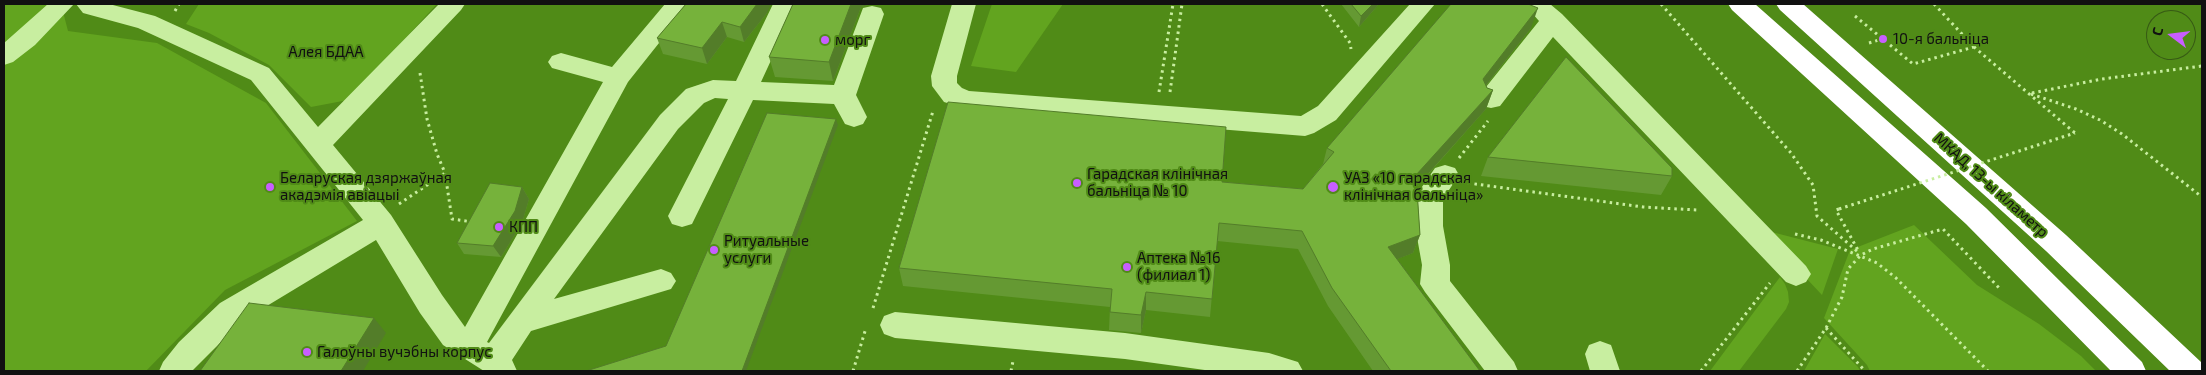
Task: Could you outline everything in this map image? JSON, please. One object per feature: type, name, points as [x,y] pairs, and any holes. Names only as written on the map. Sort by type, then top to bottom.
[{"type":"highway","points":[[1740,4],[1976,216],[2131,371]]},
{"type":"highway","name":"МКАД, 13-ы кіламетр","points":[[1788,4],[2056,243],[2190,371]]},
{"type":"lane","points":[[4,56],[26,39],[62,4]]},
{"type":"lane","points":[[88,4],[91,7],[146,22],[260,74],[379,221],[431,304],[454,336],[498,366],[521,322],[668,122],[695,96],[713,89],[745,90],[848,106],[872,14]]},
{"type":"lane","points":[[318,144],[453,4]]},
{"type":"lane","points":[[469,347],[618,77],[678,4]]},
{"type":"lane","points":[[682,216],[745,90],[785,4]]},
{"type":"lane","points":[[964,4],[944,76],[945,86],[953,95],[967,100],[1305,126],[1327,112],[1423,4]]},
{"type":"lane","points":[[1491,99],[1544,12],[1783,278]]},
{"type":"lane","points":[[561,62],[618,77]]},
{"type":"lane","points":[[1445,175],[1429,197],[1429,226],[1436,265],[1434,284],[1502,371]]},
{"type":"lane","points":[[174,371],[190,351],[231,312],[379,221]]},
{"type":"lane","points":[[521,322],[661,281]]},
{"type":"lane","points":[[879,318],[1125,346],[1269,366],[1287,371]]},
{"type":"path","points":[[1161,115],[1173,4]]},
{"type":"path","points":[[1161,115],[1182,4]]},
{"type":"path","points":[[1322,4],[1350,43],[1355,79]]},
{"type":"path","points":[[1661,4],[1792,153],[1813,185],[1817,216],[1861,255]]},
{"type":"path","points":[[1861,255],[1836,210],[2075,134],[2031,94],[1974,47],[1934,4]]},
{"type":"path","points":[[1855,16],[1913,64],[1974,47]]},
{"type":"path","points":[[418,40],[420,73],[427,119],[437,154],[446,173],[452,219],[481,224]]},
{"type":"path","points":[[2031,94],[2102,79],[2202,66]]},
{"type":"path","points":[[853,371],[879,318],[933,109],[950,92]]},
{"type":"path","points":[[2031,94],[2076,109],[2107,125],[2122,134],[2202,196]]},
{"type":"path","points":[[1471,143],[1480,132]]},
{"type":"path","points":[[379,221],[446,173]]},
{"type":"path","points":[[1445,175],[1474,186],[1643,208],[1699,210]]},
{"type":"path","points":[[1797,371],[1826,328],[1842,296],[1848,269],[1861,255],[1910,237],[1943,229],[2001,290]]},
{"type":"path","points":[[1792,233],[1821,240],[1877,263],[1896,278],[1988,371]]},
{"type":"path","points":[[1701,371],[1783,278]]},
{"type":"path","points":[[1826,328],[1865,371]]},
{"type":"green space","points":[[4,4],[61,4],[68,31],[157,43],[266,103],[357,221],[225,290],[146,371],[4,371]]},
{"type":"green space","name":"Алея БДАА","points":[[199,4],[437,4],[348,100],[311,107],[269,65],[209,33],[186,24]]},
{"type":"green space","points":[[992,4],[1063,4],[1016,72],[971,66]]},
{"type":"green space","points":[[1914,225],[1977,285],[2039,324],[2081,356],[2096,371],[1870,371],[1867,365],[1824,318],[1850,250]]},
{"type":"green space","points":[[1760,229],[1838,249],[1822,295]]},
{"type":"green space","points":[[1780,277],[1788,292],[1789,302],[1786,309],[1739,371],[1710,371]]},
{"type":"green space","points":[[1825,334],[1858,367],[1860,371],[1804,371]]},
{"type":"building","points":[[686,4],[757,4],[740,27],[722,22],[702,48],[657,38]]},
{"type":"building","points":[[793,4],[851,4],[829,62],[769,57]]},
{"type":"building","points":[[1351,4],[1373,4],[1361,16]]},
{"type":"building","name":"Гарадская клінічная бальніца № 10","points":[[1451,4],[1528,4],[1538,8],[1483,79],[1487,88],[1493,90],[1416,175],[1420,235],[1388,247],[1480,371],[1391,371],[1332,288],[1302,231],[1219,223],[1212,299],[1146,292],[1141,315],[1110,312],[1112,289],[899,268],[948,102],[1226,127],[1222,182],[1303,189],[1334,152],[1327,148]]},
{"type":"building","points":[[1566,57],[1672,168],[1672,176],[1488,157]]},
{"type":"building","points":[[767,113],[836,119],[742,371],[586,371],[666,346]]},
{"type":"building","points":[[490,183],[522,187],[515,211],[493,246],[457,243]]},
{"type":"building","name":"Галоўны вучэбны корпус","points":[[249,303],[374,318],[341,371],[200,371]]},
{"type":"place","name":"10-я бальніца","points":[[1883,39]]},
{"type":"place","name":"морг","points":[[825,40]]},
{"type":"place","name":"Гарадская клінічная бальніца № 10","points":[[1077,183]]},
{"type":"place","name":"Беларуская дзяржаўная акадэмія авіацыі","points":[[270,187]]},
{"type":"place","name":"УАЗ «10 гарадская клінічная бальніца»","points":[[1333,187]]},
{"type":"place","name":"КПП","points":[[499,227]]},
{"type":"place","name":"Ритуальные услуги","points":[[714,250]]},
{"type":"place","name":"Аптека №16 (филиал 1)","points":[[1127,267]]},
{"type":"place","name":"Галоўны вучэбны корпус","points":[[307,352]]}]
